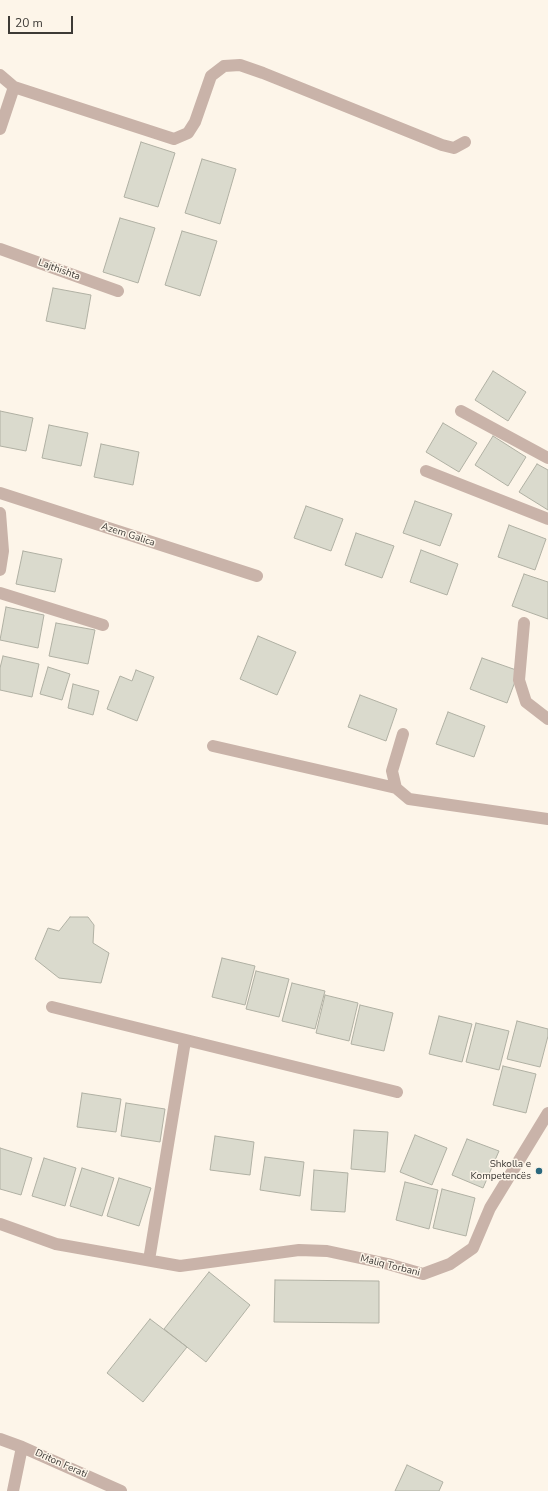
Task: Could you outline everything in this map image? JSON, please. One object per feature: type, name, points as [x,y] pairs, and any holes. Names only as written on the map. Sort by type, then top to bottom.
[{"type":"street","points":[[0,75],[14,87],[174,139],[188,133],[195,122],[211,76],[224,66],[240,65],[442,145],[454,148],[465,142]]},
{"type":"street","points":[[0,129],[14,87]]},
{"type":"street","name":"Lajthishta","points":[[0,249],[118,291]]},
{"type":"street","points":[[461,411],[548,458]]},
{"type":"street","points":[[426,471],[548,519]]},
{"type":"street","name":"Azem Galica","points":[[0,493],[257,576]]},
{"type":"street","points":[[0,513],[4,551],[0,570]]},
{"type":"street","points":[[0,593],[103,625]]},
{"type":"street","points":[[524,623],[519,680],[526,702],[548,719]]},
{"type":"street","points":[[396,788],[392,772],[403,734]]},
{"type":"street","points":[[213,746],[396,788],[409,799],[548,819]]},
{"type":"street","points":[[52,1007],[397,1092]]},
{"type":"street","points":[[149,1260],[185,1041]]},
{"type":"street","name":"Maliq Torbani","points":[[0,1224],[56,1244],[180,1266],[299,1250],[327,1251],[388,1264],[423,1274],[450,1264],[472,1248],[490,1208],[548,1113]]},
{"type":"street","name":"Driton Ferati","points":[[0,1439],[22,1447],[121,1491]]},
{"type":"street","points":[[13,1491],[22,1447]]},
{"type":"building","points":[[141,142],[175,153],[158,207],[124,197]]},
{"type":"building","points":[[202,159],[236,169],[220,224],[185,213]]},
{"type":"building","points":[[120,218],[155,228],[138,283],[103,272]]},
{"type":"building","points":[[182,231],[217,241],[200,296],[165,285]]},
{"type":"building","points":[[53,288],[91,295],[85,329],[46,321]]},
{"type":"building","points":[[493,371],[526,392],[508,421],[475,400]]},
{"type":"building","points":[[0,411],[33,418],[26,451],[0,446]]},
{"type":"building","points":[[443,423],[477,443],[459,472],[426,452]]},
{"type":"building","points":[[49,425],[88,433],[81,466],[42,458]]},
{"type":"building","points":[[493,436],[526,457],[508,486],[475,465]]},
{"type":"building","points":[[101,444],[139,452],[133,485],[94,477]]},
{"type":"building","points":[[537,464],[548,470],[548,510],[519,492]]},
{"type":"building","points":[[415,501],[452,514],[440,546],[403,533]]},
{"type":"building","points":[[306,506],[343,519],[331,551],[294,538]]},
{"type":"building","points":[[509,525],[546,539],[535,570],[498,557]]},
{"type":"building","points":[[356,533],[394,546],[382,578],[345,565]]},
{"type":"building","points":[[421,550],[458,564],[447,595],[410,582]]},
{"type":"building","points":[[23,551],[62,559],[55,592],[16,584]]},
{"type":"building","points":[[524,574],[548,582],[548,619],[512,606]]},
{"type":"building","points":[[6,607],[44,615],[38,648],[0,640]]},
{"type":"building","points":[[56,623],[95,630],[88,664],[49,656]]},
{"type":"building","points":[[258,636],[296,652],[277,695],[240,679]]},
{"type":"building","points":[[3,656],[39,664],[32,697],[0,690],[0,668]]},
{"type":"building","points":[[482,658],[519,671],[507,703],[470,689]]},
{"type":"building","points":[[48,667],[70,674],[62,700],[40,694]]},
{"type":"building","points":[[136,670],[154,677],[137,721],[107,709],[120,676],[132,681]]},
{"type":"building","points":[[73,684],[99,691],[93,715],[68,708]]},
{"type":"building","points":[[360,695],[397,709],[386,741],[348,727]]},
{"type":"building","points":[[448,712],[485,726],[474,757],[436,744]]},
{"type":"building","points":[[70,917],[88,917],[94,925],[93,943],[109,953],[101,983],[59,978],[35,959],[48,928],[59,931]]},
{"type":"building","points":[[222,958],[255,966],[245,1005],[212,997]]},
{"type":"building","points":[[256,971],[289,979],[279,1017],[246,1009]]},
{"type":"building","points":[[292,983],[325,991],[315,1029],[282,1021]]},
{"type":"building","points":[[325,995],[358,1003],[349,1041],[316,1033]]},
{"type":"building","points":[[360,1005],[393,1013],[384,1051],[351,1044]]},
{"type":"building","points":[[439,1016],[472,1024],[462,1062],[429,1054]]},
{"type":"building","points":[[517,1021],[548,1029],[548,1036],[540,1067],[507,1059]]},
{"type":"building","points":[[476,1023],[509,1031],[499,1070],[466,1062]]},
{"type":"building","points":[[503,1066],[536,1074],[526,1113],[493,1105]]},
{"type":"building","points":[[82,1093],[121,1099],[116,1132],[77,1127]]},
{"type":"building","points":[[126,1103],[165,1109],[160,1142],[121,1136]]},
{"type":"building","points":[[354,1130],[388,1132],[385,1172],[351,1169]]},
{"type":"building","points":[[415,1135],[447,1148],[432,1185],[400,1172]]},
{"type":"building","points":[[215,1136],[254,1142],[250,1175],[210,1170]]},
{"type":"building","points":[[467,1139],[499,1151],[483,1188],[452,1175]]},
{"type":"building","points":[[0,1148],[32,1158],[21,1195],[0,1189]]},
{"type":"building","points":[[265,1157],[304,1162],[300,1196],[260,1190]]},
{"type":"building","points":[[44,1158],[76,1168],[65,1206],[32,1196]]},
{"type":"building","points":[[82,1168],[114,1178],[102,1216],[70,1206]]},
{"type":"building","points":[[314,1170],[348,1173],[345,1212],[311,1210]]},
{"type":"building","points":[[119,1178],[151,1188],[139,1226],[107,1216]]},
{"type":"building","points":[[405,1182],[438,1190],[429,1229],[396,1220]]},
{"type":"building","points":[[442,1189],[475,1198],[466,1236],[433,1228]]},
{"type":"building","points":[[209,1272],[250,1305],[206,1362],[164,1329]]},
{"type":"building","points":[[275,1280],[379,1281],[379,1323],[274,1322]]},
{"type":"building","points":[[150,1319],[187,1347],[143,1402],[107,1373]]},
{"type":"building","points":[[407,1465],[443,1482],[439,1491],[395,1491]]},
{"type":"place","name":"Shkolla e Kompetencës","points":[[539,1171]]}]
